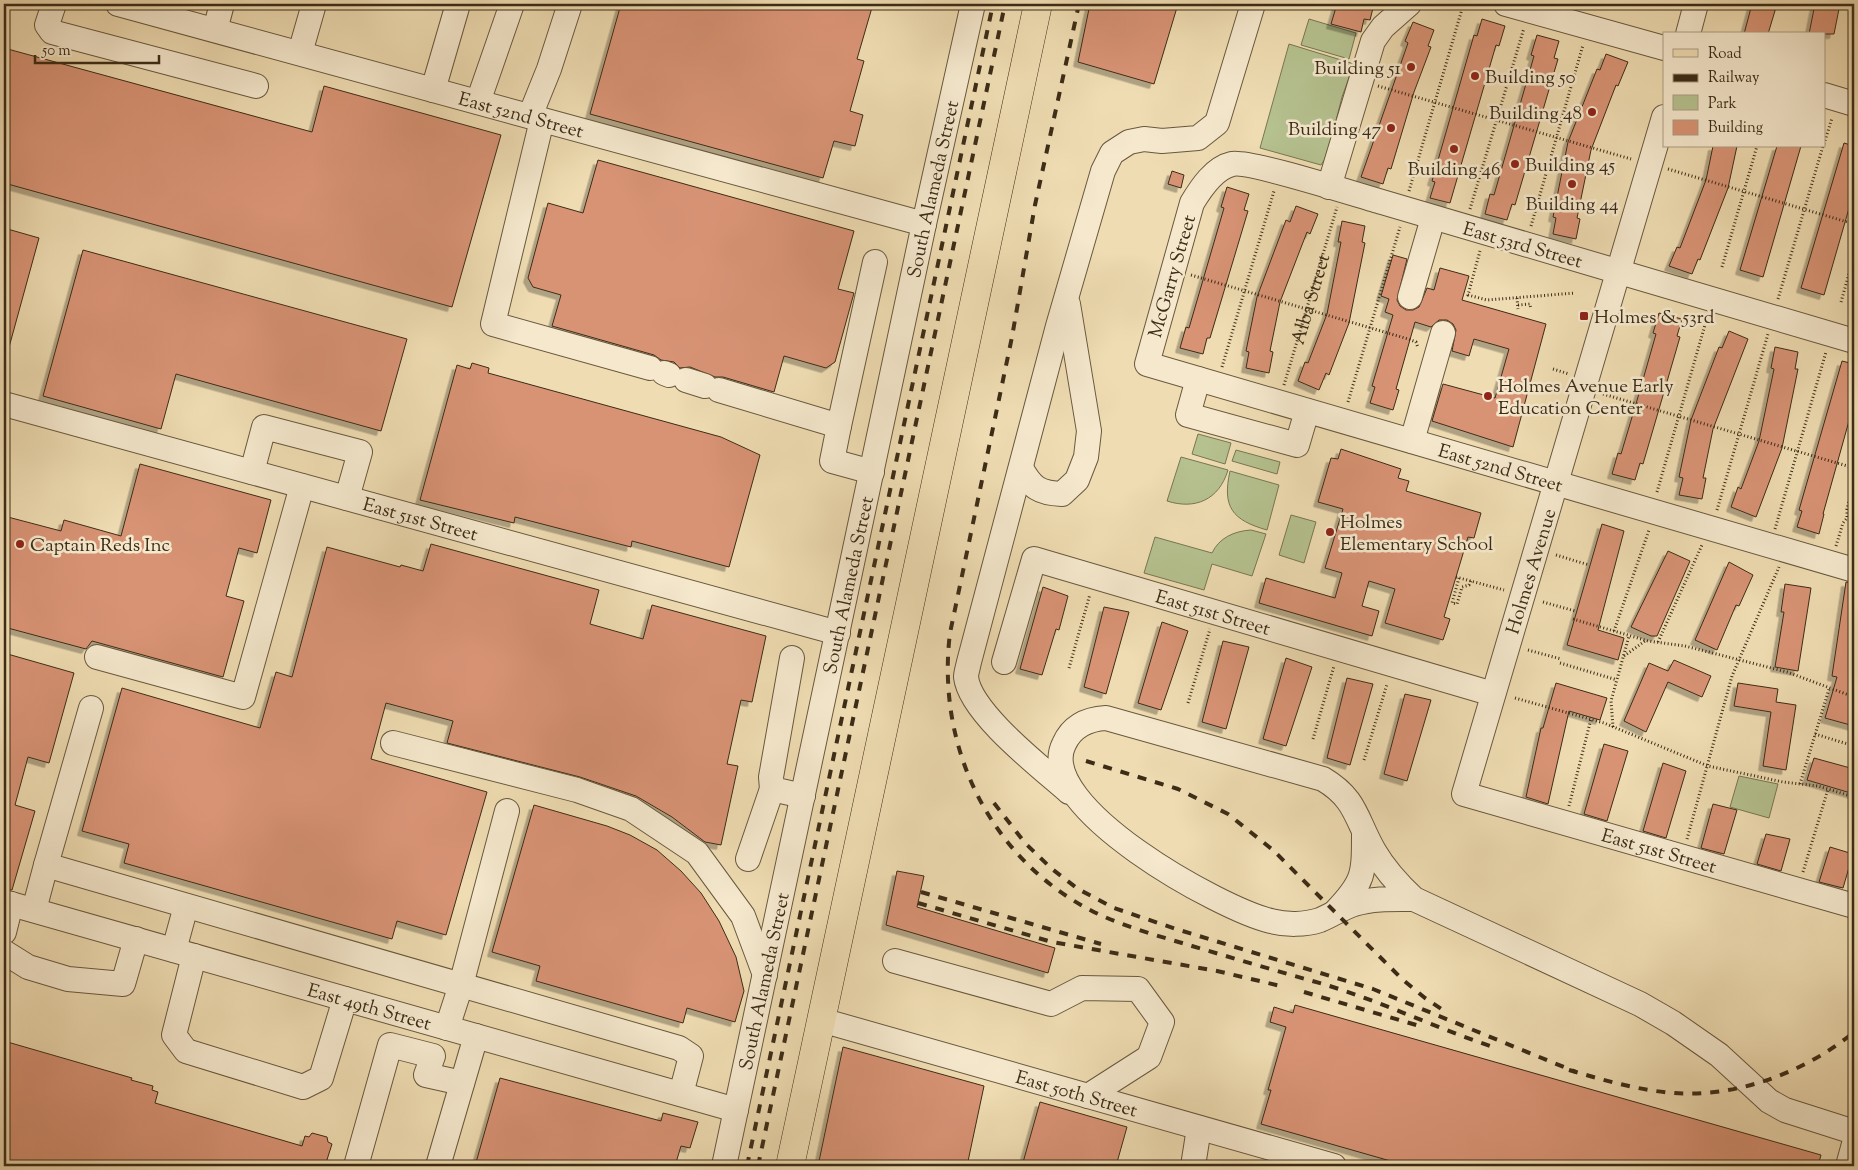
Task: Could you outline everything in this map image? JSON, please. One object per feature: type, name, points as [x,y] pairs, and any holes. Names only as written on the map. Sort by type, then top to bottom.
[{"type":"main road","points":[[790,1166],[1038,4]]},
{"type":"street","points":[[54,4],[47,25],[52,32],[256,86]]},
{"type":"street","name":"East 52nd Street","points":[[118,4],[924,224]]},
{"type":"street","points":[[215,30],[222,4]]},
{"type":"street","points":[[300,53],[314,4]]},
{"type":"street","points":[[432,90],[458,4]]},
{"type":"street","points":[[478,102],[512,4]]},
{"type":"street","points":[[570,4],[549,69],[536,118],[493,324],[839,426]]},
{"type":"street","points":[[1253,4],[1217,123],[1198,138],[1162,141],[1144,139],[1129,142],[1112,153],[1103,171],[1067,295],[966,676],[978,706],[1032,760],[1121,840],[1157,866],[1200,891],[1252,915],[1290,924],[1308,923],[1357,904],[1386,898],[1414,900],[1640,1004],[1673,1023],[1719,1055],[1769,1101],[1786,1110],[1854,1132]]},
{"type":"street","points":[[1334,194],[1374,41],[1383,27],[1409,4]]},
{"type":"street","points":[[1506,4],[1663,48]]},
{"type":"street","points":[[1689,32],[1696,4]]},
{"type":"street","name":"South Alameda Street","points":[[724,1166],[924,224],[966,9]]},
{"type":"street","points":[[1828,105],[1854,104]]},
{"type":"street","name":"Holmes Avenue","points":[[1464,794],[1504,696],[1557,484],[1663,120]]},
{"type":"street","name":"East 53rd Street","points":[[1199,190],[1217,171],[1232,164],[1248,165],[1334,194],[1433,218],[1854,341]]},
{"type":"street","name":"McGarry Street","points":[[1147,364],[1192,203],[1199,190]]},
{"type":"street","points":[[1410,297],[1433,218]]},
{"type":"street","points":[[872,472],[832,462],[874,262]]},
{"type":"street","points":[[1021,468],[1029,482],[1044,493],[1062,494],[1077,480],[1086,457],[1088,431],[1067,295]]},
{"type":"street","points":[[1412,441],[1443,333]]},
{"type":"street","name":"East 52nd Street","points":[[1147,364],[1854,570]]},
{"type":"street","points":[[1198,379],[1188,415],[1297,445],[1307,411]]},
{"type":"street","name":"East 51st Street","points":[[4,404],[838,632]]},
{"type":"street","points":[[252,472],[264,427],[360,452],[347,498]]},
{"type":"street","points":[[97,657],[243,697],[302,486]]},
{"type":"street","name":"East 51st Street","points":[[1004,662],[1034,559],[1504,696]]},
{"type":"street","points":[[748,859],[772,789],[771,777],[792,658]]},
{"type":"street","points":[[34,910],[91,708]]},
{"type":"street","points":[[1087,808],[1065,777],[1060,764],[1060,751],[1068,736],[1080,724],[1090,719],[1106,718],[1323,780],[1347,796],[1364,831],[1386,868],[1414,900]]},
{"type":"street","points":[[393,743],[577,790],[631,809],[697,853],[743,916],[765,975]]},
{"type":"street","points":[[772,789],[803,796]]},
{"type":"street","name":"East 51st Street","points":[[1464,794],[1854,906]]},
{"type":"street","points":[[447,1028],[461,986],[507,811]]},
{"type":"street","points":[[1334,912],[1349,897],[1361,879],[1364,869],[1364,831]]},
{"type":"street","points":[[46,865],[678,1048],[691,1056],[681,1094]]},
{"type":"street","points":[[4,932],[7,903]]},
{"type":"street","name":"East 49th Street","points":[[7,903],[736,1110]]},
{"type":"street","points":[[186,906],[184,953],[174,1035],[186,1051],[303,1087],[321,1078],[345,999]]},
{"type":"street","points":[[4,952],[28,967],[68,979],[123,984],[136,939]]},
{"type":"street","points":[[895,961],[1051,1004],[1082,988],[1138,989],[1162,1022],[1150,1057],[1088,1096]]},
{"type":"street","name":"East 50th Street","points":[[821,1020],[1334,1166]]},
{"type":"street","points":[[438,1166],[476,1036]]},
{"type":"street","points":[[356,1166],[390,1045],[432,1056],[426,1075],[462,1083]]},
{"type":"street","points":[[1193,1166],[1199,1128]]},
{"type":"street","points":[[1848,1166],[1854,1144]]},
{"type":"path","points":[[1408,194],[1462,8],[1461,4]]},
{"type":"path","points":[[1470,212],[1524,26]]},
{"type":"path","points":[[1530,229],[1586,36]]},
{"type":"path","points":[[1370,83],[1631,158]]},
{"type":"path","points":[[1826,125],[1828,105]]},
{"type":"path","points":[[1722,267],[1756,148]]},
{"type":"path","points":[[1777,301],[1823,148]]},
{"type":"path","points":[[1668,170],[1854,224]]},
{"type":"path","points":[[1222,369],[1274,190]]},
{"type":"path","name":"Alba Street","points":[[1283,387],[1306,309],[1334,194]]},
{"type":"path","points":[[1347,406],[1400,227]]},
{"type":"path","points":[[1480,251],[1468,295],[1487,300],[1575,294]]},
{"type":"path","points":[[1840,302],[1854,256]]},
{"type":"path","points":[[1185,274],[1416,342],[1419,350]]},
{"type":"path","points":[[1517,298],[1518,310]]},
{"type":"path","points":[[1518,304],[1530,304],[1531,309]]},
{"type":"path","points":[[1656,494],[1708,316]]},
{"type":"path","points":[[1716,512],[1771,327]]},
{"type":"path","points":[[1773,536],[1828,343]]},
{"type":"path","points":[[1553,370],[1569,374]]},
{"type":"path","points":[[1603,393],[1854,468]]},
{"type":"path","points":[[1834,555],[1843,523],[1847,518],[1847,509],[1854,482]]},
{"type":"path","points":[[1614,631],[1650,521]]},
{"type":"path","points":[[1658,642],[1704,537]]},
{"type":"path","points":[[1556,555],[1589,564]]},
{"type":"path","points":[[1685,845],[1732,676],[1779,569],[1780,559]]},
{"type":"path","points":[[1471,581],[1469,586],[1462,587],[1456,604],[1452,603],[1457,577],[1504,590]]},
{"type":"path","points":[[1069,668],[1091,591]]},
{"type":"path","points":[[1543,602],[1575,610]]},
{"type":"path","points":[[1573,619],[1645,640],[1685,646],[1787,672],[1829,689],[1854,696]]},
{"type":"path","points":[[1188,703],[1211,626]]},
{"type":"path","points":[[1613,727],[1611,701],[1629,636]]},
{"type":"path","points":[[1623,657],[1645,640]]},
{"type":"path","points":[[1528,650],[1617,680]]},
{"type":"path","points":[[1313,739],[1335,662]]},
{"type":"path","points":[[1364,760],[1388,678]]},
{"type":"path","points":[[1800,784],[1829,689]]},
{"type":"path","points":[[1504,696],[1591,719],[1708,766],[1828,789],[1854,796]]},
{"type":"path","points":[[1566,815],[1591,719]]},
{"type":"path","points":[[1815,734],[1854,746]]},
{"type":"path","points":[[1798,890],[1828,789]]},
{"type":"green space","points":[[1309,19],[1356,33],[1349,59],[1301,45]]},
{"type":"green space","points":[[1289,44],[1354,64],[1342,97],[1327,156],[1321,165],[1260,148]]},
{"type":"green space","points":[[1198,434],[1231,443],[1225,464],[1192,454]]},
{"type":"green space","points":[[1236,450],[1280,462],[1277,474],[1232,461]]},
{"type":"green space","points":[[1181,457],[1228,470],[1219,489],[1205,500],[1196,503],[1187,504],[1167,501]]},
{"type":"green space","points":[[1230,471],[1279,485],[1267,530],[1245,522],[1232,510],[1227,494]]},
{"type":"green space","points":[[1291,515],[1316,522],[1304,563],[1279,555]]},
{"type":"green space","points":[[1251,530],[1266,534],[1252,576],[1212,564],[1204,590],[1144,573],[1155,537],[1212,553],[1219,543],[1228,536]]},
{"type":"green space","points":[[1739,776],[1778,784],[1769,818],[1730,807]]},
{"type":"building","points":[[621,4],[873,4],[857,59],[864,61],[850,111],[863,115],[855,146],[834,141],[823,178],[590,114]]},
{"type":"building","points":[[1090,4],[1178,4],[1154,84],[1078,62]]},
{"type":"building","points":[[1337,4],[1374,4],[1370,20],[1364,19],[1361,32],[1331,24]]},
{"type":"building","points":[[1752,4],[1777,4],[1769,32],[1745,32]]},
{"type":"building","points":[[1815,4],[1840,4],[1834,34],[1809,32]]},
{"type":"building","points":[[1482,19],[1505,26],[1499,46],[1496,45],[1450,203],[1430,198],[1435,182],[1432,181],[1474,35],[1477,36]]},
{"type":"building","points":[[1413,22],[1434,30],[1428,46],[1431,47],[1414,92],[1391,169],[1388,168],[1383,184],[1361,177],[1408,43],[1405,41]]},
{"type":"building","points":[[1537,35],[1559,41],[1554,58],[1558,59],[1515,205],[1512,204],[1507,220],[1485,214],[1490,194],[1494,195],[1534,56],[1531,55]]},
{"type":"building","points":[[4,48],[312,132],[324,86],[501,135],[452,307],[4,183]]},
{"type":"building","points":[[1606,54],[1628,62],[1618,86],[1616,85],[1591,150],[1577,218],[1580,219],[1576,239],[1553,234],[1556,218],[1553,217],[1568,142],[1597,69],[1600,70]]},
{"type":"building","points":[[1844,143],[1854,146],[1854,191],[1824,295],[1801,288]]},
{"type":"building","points":[[1713,148],[1737,148],[1728,188],[1700,260],[1698,259],[1692,274],[1669,266],[1677,247],[1680,248],[1706,180]]},
{"type":"building","points":[[1776,148],[1800,148],[1763,277],[1740,270]]},
{"type":"building","points":[[598,160],[854,231],[838,289],[854,293],[835,362],[826,368],[784,356],[774,392],[723,377],[715,377],[690,367],[680,368],[674,362],[661,360],[654,355],[552,326],[561,295],[533,287],[528,278],[548,203],[583,213]]},
{"type":"building","points":[[1172,171],[1184,175],[1181,188],[1168,184]]},
{"type":"building","points":[[1227,187],[1249,194],[1244,210],[1248,211],[1210,338],[1207,338],[1203,354],[1180,348],[1186,327],[1189,328],[1224,208],[1221,207]]},
{"type":"building","points":[[1296,206],[1318,214],[1310,234],[1307,232],[1280,302],[1270,351],[1273,352],[1269,373],[1246,368],[1249,352],[1246,351],[1257,297],[1286,220],[1290,222]]},
{"type":"building","points":[[1342,221],[1365,226],[1362,242],[1365,243],[1349,323],[1329,375],[1326,373],[1319,390],[1298,381],[1305,362],[1308,363],[1327,314],[1341,242],[1338,242]]},
{"type":"building","points":[[4,228],[39,238],[8,351],[4,350]]},
{"type":"building","points":[[83,250],[407,339],[381,431],[176,374],[161,429],[43,396]]},
{"type":"building","points":[[1393,255],[1407,259],[1397,300],[1400,306],[1406,310],[1413,310],[1419,307],[1427,288],[1434,290],[1440,268],[1469,276],[1462,300],[1546,324],[1513,447],[1432,421],[1443,384],[1495,398],[1509,349],[1474,339],[1469,356],[1452,351],[1456,330],[1453,324],[1447,320],[1439,320],[1431,327],[1415,322],[1396,389],[1399,390],[1393,410],[1370,403],[1375,387],[1372,386],[1393,315],[1385,312],[1389,299],[1381,296]]},
{"type":"building","points":[[1659,313],[1682,319],[1677,336],[1680,337],[1643,464],[1640,463],[1635,480],[1612,474],[1618,453],[1621,454],[1638,397],[1656,334],[1653,333]]},
{"type":"building","points":[[1729,331],[1748,339],[1713,429],[1703,478],[1706,478],[1702,499],[1679,495],[1683,478],[1679,477],[1691,420],[1719,347],[1722,348]]},
{"type":"building","points":[[1775,347],[1798,352],[1795,369],[1798,369],[1782,448],[1756,517],[1731,507],[1738,487],[1741,489],[1759,441],[1774,369],[1771,368]]},
{"type":"building","points":[[1842,361],[1854,364],[1854,403],[1819,534],[1797,527],[1802,511],[1799,510]]},
{"type":"building","points":[[472,363],[489,368],[488,373],[721,437],[760,455],[729,567],[632,541],[631,547],[515,517],[514,523],[420,500],[457,365],[470,369]]},
{"type":"building","points":[[1341,449],[1401,469],[1398,478],[1409,481],[1406,491],[1481,513],[1474,538],[1468,537],[1444,617],[1450,619],[1443,640],[1385,623],[1395,589],[1369,581],[1362,606],[1379,611],[1372,636],[1259,603],[1266,578],[1335,598],[1342,573],[1325,568],[1343,509],[1318,502],[1331,458],[1338,459]]},
{"type":"building","points":[[140,464],[271,500],[257,553],[239,548],[226,596],[244,601],[223,677],[92,641],[86,649],[4,627],[4,516],[61,531],[64,520],[121,536]]},
{"type":"building","points":[[1602,524],[1624,531],[1598,630],[1624,638],[1618,660],[1567,645]]},
{"type":"building","points":[[431,544],[599,590],[590,624],[643,639],[652,605],[766,636],[752,702],[741,700],[727,764],[738,766],[721,845],[705,842],[672,817],[636,796],[580,777],[447,743],[453,721],[386,703],[371,759],[487,792],[446,935],[397,921],[392,939],[124,863],[129,844],[82,831],[122,688],[260,728],[276,672],[292,677],[327,547],[400,567],[401,565],[423,571]]},
{"type":"building","points":[[1668,551],[1690,561],[1657,636],[1651,636],[1631,627]]},
{"type":"building","points":[[1729,562],[1753,575],[1739,606],[1736,605],[1717,650],[1695,640]]},
{"type":"building","points":[[1846,582],[1854,583],[1854,726],[1825,718],[1837,677],[1832,676]]},
{"type":"building","points":[[1785,584],[1811,588],[1798,671],[1775,667],[1784,612],[1781,612]]},
{"type":"building","points":[[1043,587],[1068,596],[1059,630],[1056,629],[1042,675],[1020,669]]},
{"type":"building","points":[[1104,607],[1129,612],[1106,694],[1084,687]]},
{"type":"building","points":[[1162,622],[1188,631],[1161,710],[1138,703]]},
{"type":"building","points":[[1223,641],[1249,647],[1226,729],[1202,722]]},
{"type":"building","points":[[4,653],[74,673],[49,763],[28,757],[15,805],[35,811],[12,890],[4,889]]},
{"type":"building","points":[[1286,658],[1312,667],[1286,746],[1263,739]]},
{"type":"building","points":[[1674,660],[1711,676],[1702,697],[1668,682],[1646,732],[1624,721],[1649,663],[1668,671]]},
{"type":"building","points":[[1347,678],[1373,684],[1350,765],[1327,758]]},
{"type":"building","points":[[1556,683],[1607,698],[1600,720],[1569,711],[1548,804],[1526,797],[1541,728],[1543,728]]},
{"type":"building","points":[[1738,683],[1778,689],[1776,702],[1796,705],[1786,770],[1763,766],[1771,712],[1734,706]]},
{"type":"building","points":[[1405,694],[1431,700],[1407,781],[1384,774]]},
{"type":"building","points":[[1604,744],[1628,751],[1607,821],[1584,814]]},
{"type":"building","points":[[1814,758],[1854,769],[1854,794],[1807,780]]},
{"type":"building","points":[[1663,763],[1686,771],[1666,838],[1643,831]]},
{"type":"building","points":[[1713,804],[1737,810],[1724,854],[1701,848]]},
{"type":"building","points":[[534,805],[607,826],[630,835],[657,850],[681,871],[701,893],[719,921],[736,957],[744,991],[735,1022],[687,1008],[683,1023],[536,981],[540,966],[492,952]]},
{"type":"building","points":[[1766,834],[1790,839],[1781,871],[1757,864]]},
{"type":"building","points":[[1830,847],[1853,854],[1843,888],[1819,882]]},
{"type":"building","points":[[897,871],[924,876],[917,907],[1055,948],[1048,973],[886,925]]},
{"type":"building","points":[[1295,1005],[1821,1155],[1818,1166],[1408,1166],[1261,1124],[1271,1090],[1268,1090],[1286,1027],[1270,1022],[1274,1007],[1293,1013]]},
{"type":"building","points":[[4,1041],[132,1078],[131,1080],[153,1086],[152,1090],[158,1092],[155,1103],[302,1146],[305,1136],[309,1137],[312,1133],[327,1137],[328,1142],[332,1144],[325,1166],[4,1166]]},
{"type":"building","points":[[843,1047],[984,1086],[967,1166],[818,1166]]},
{"type":"building","points":[[500,1078],[661,1121],[663,1113],[698,1122],[690,1148],[681,1146],[675,1166],[475,1166]]},
{"type":"building","points":[[1040,1102],[1127,1127],[1116,1166],[1022,1166]]},
{"type":"railway","points":[[747,1166],[993,4]]},
{"type":"railway","points":[[758,1166],[1005,4]]},
{"type":"railway","points":[[1079,4],[1035,205],[1012,337],[950,633],[948,675],[952,717],[962,757],[977,794],[998,830],[1024,861],[1056,888],[1092,911],[1142,931],[1344,991],[1490,1046]]},
{"type":"railway","points":[[1086,761],[1178,789],[1228,814],[1273,850],[1402,979],[1446,1012]]},
{"type":"railway","points":[[994,803],[1025,843],[1052,869],[1078,889],[1114,908],[1176,929],[1373,989],[1576,1072]]},
{"type":"railway","points":[[921,892],[1101,944]]},
{"type":"railway","points":[[918,903],[1052,942],[1217,971],[1285,987]]},
{"type":"railway","points":[[1304,992],[1423,1027]]},
{"type":"railway","points":[[1569,1070],[1620,1084],[1660,1092],[1697,1093],[1721,1091],[1769,1079],[1792,1070],[1814,1059],[1854,1032]]},
{"type":"place","name":"Building 51","points":[[1411,67]]},
{"type":"place","name":"Building 50","points":[[1475,76]]},
{"type":"place","name":"Building 48","points":[[1592,112]]},
{"type":"place","name":"Building 47","points":[[1391,128]]},
{"type":"place","name":"Building 46","points":[[1454,149]]},
{"type":"place","name":"Building 45","points":[[1515,164]]},
{"type":"place","name":"Building 44","points":[[1572,184]]},
{"type":"place","name":"Holmes & 53rd","points":[[1584,316]]},
{"type":"place","name":"Holmes Avenue Early Education Center","points":[[1488,396]]},
{"type":"place","name":"Holmes Elementary School","points":[[1330,532]]},
{"type":"place","name":"Captain Reds Inc","points":[[20,544]]}]
